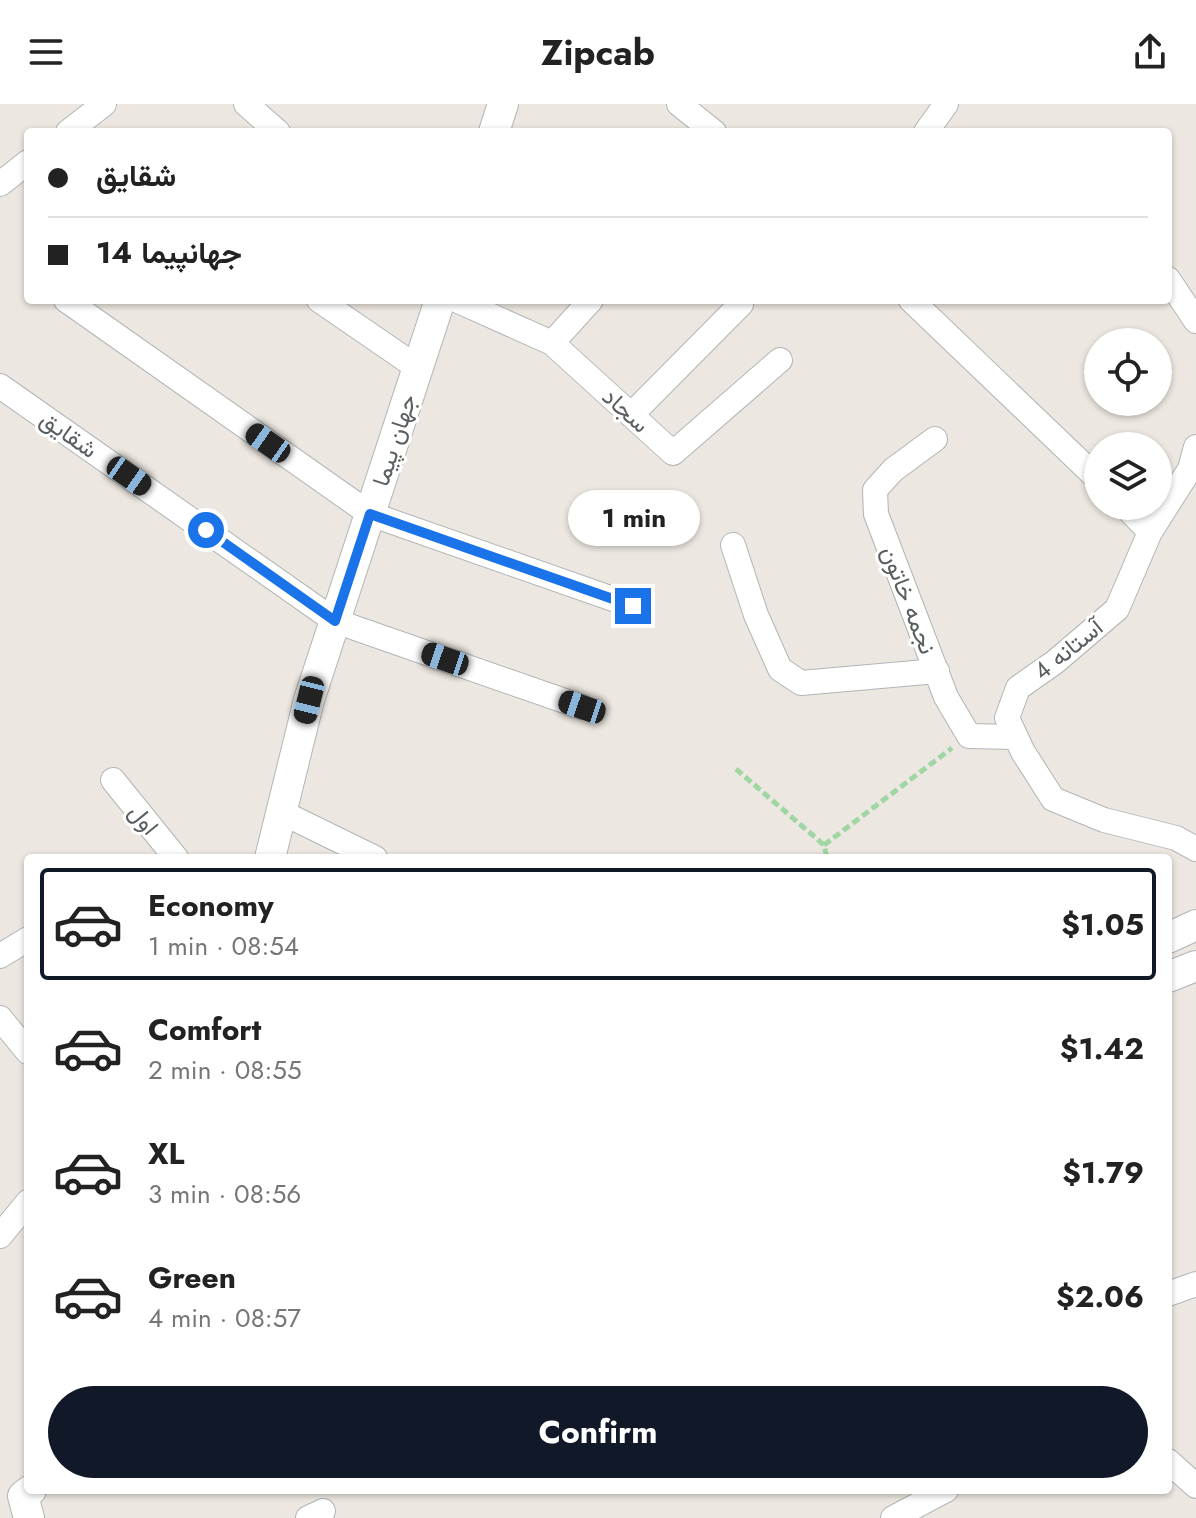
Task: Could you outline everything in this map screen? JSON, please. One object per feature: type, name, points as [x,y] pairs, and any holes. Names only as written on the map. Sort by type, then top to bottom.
[{"type":"street","points":[[73,128],[103,104]]},
{"type":"street","points":[[246,104],[273,128]]},
{"type":"street","points":[[495,128],[503,104]]},
{"type":"street","points":[[679,104],[709,128]]},
{"type":"street","points":[[929,128],[946,104]]},
{"type":"street","points":[[0,184],[24,165]]},
{"type":"street","points":[[1172,285],[1196,321]]},
{"type":"street","points":[[72,304],[370,514],[633,606]]},
{"type":"street","points":[[325,304],[418,368]]},
{"type":"street","name":"جهان پیما","points":[[271,854],[309,700],[439,304]]},
{"type":"street","name":"سجاد","points":[[465,304],[552,343],[673,453],[780,360]]},
{"type":"street","points":[[552,343],[587,304]]},
{"type":"street","points":[[631,415],[741,304]]},
{"type":"street","points":[[915,304],[1084,466]]},
{"type":"street","name":"شقایق","points":[[0,386],[335,621],[582,707]]},
{"type":"street","name":"نجمه خاتون","points":[[935,439],[893,470],[875,490],[876,514],[946,697],[969,736]]},
{"type":"street","name":"آستانه 4","points":[[1196,447],[1192,479],[1150,532],[1117,609],[1055,662],[1018,688],[1007,718],[1015,737],[1053,799],[1104,820],[1176,838],[1196,849]]},
{"type":"street","points":[[1138,520],[1150,532]]},
{"type":"street","points":[[733,545],[756,615],[780,669],[801,683],[937,671]]},
{"type":"street","points":[[969,736],[1015,737]]},
{"type":"street","name":"اول","points":[[113,780],[173,854]]},
{"type":"street","points":[[281,812],[367,854]]},
{"type":"street","points":[[1172,936],[1196,925]]},
{"type":"street","points":[[0,956],[24,941]]},
{"type":"street","points":[[1172,975],[1196,966]]},
{"type":"street","points":[[2,1025],[24,1048]]},
{"type":"street","points":[[0,1236],[24,1207]]},
{"type":"street","points":[[1172,1293],[1196,1284]]},
{"type":"street","points":[[1172,1465],[1196,1486]]},
{"type":"street","points":[[26,1494],[23,1496],[29,1518]]},
{"type":"street","points":[[893,1518],[938,1494]]},
{"type":"path","points":[[824,845],[969,736]]},
{"type":"path","points":[[736,769],[824,845],[826,854]]},
{"type":"route","points":[[206,530],[335,621],[370,514],[633,606]]}]
